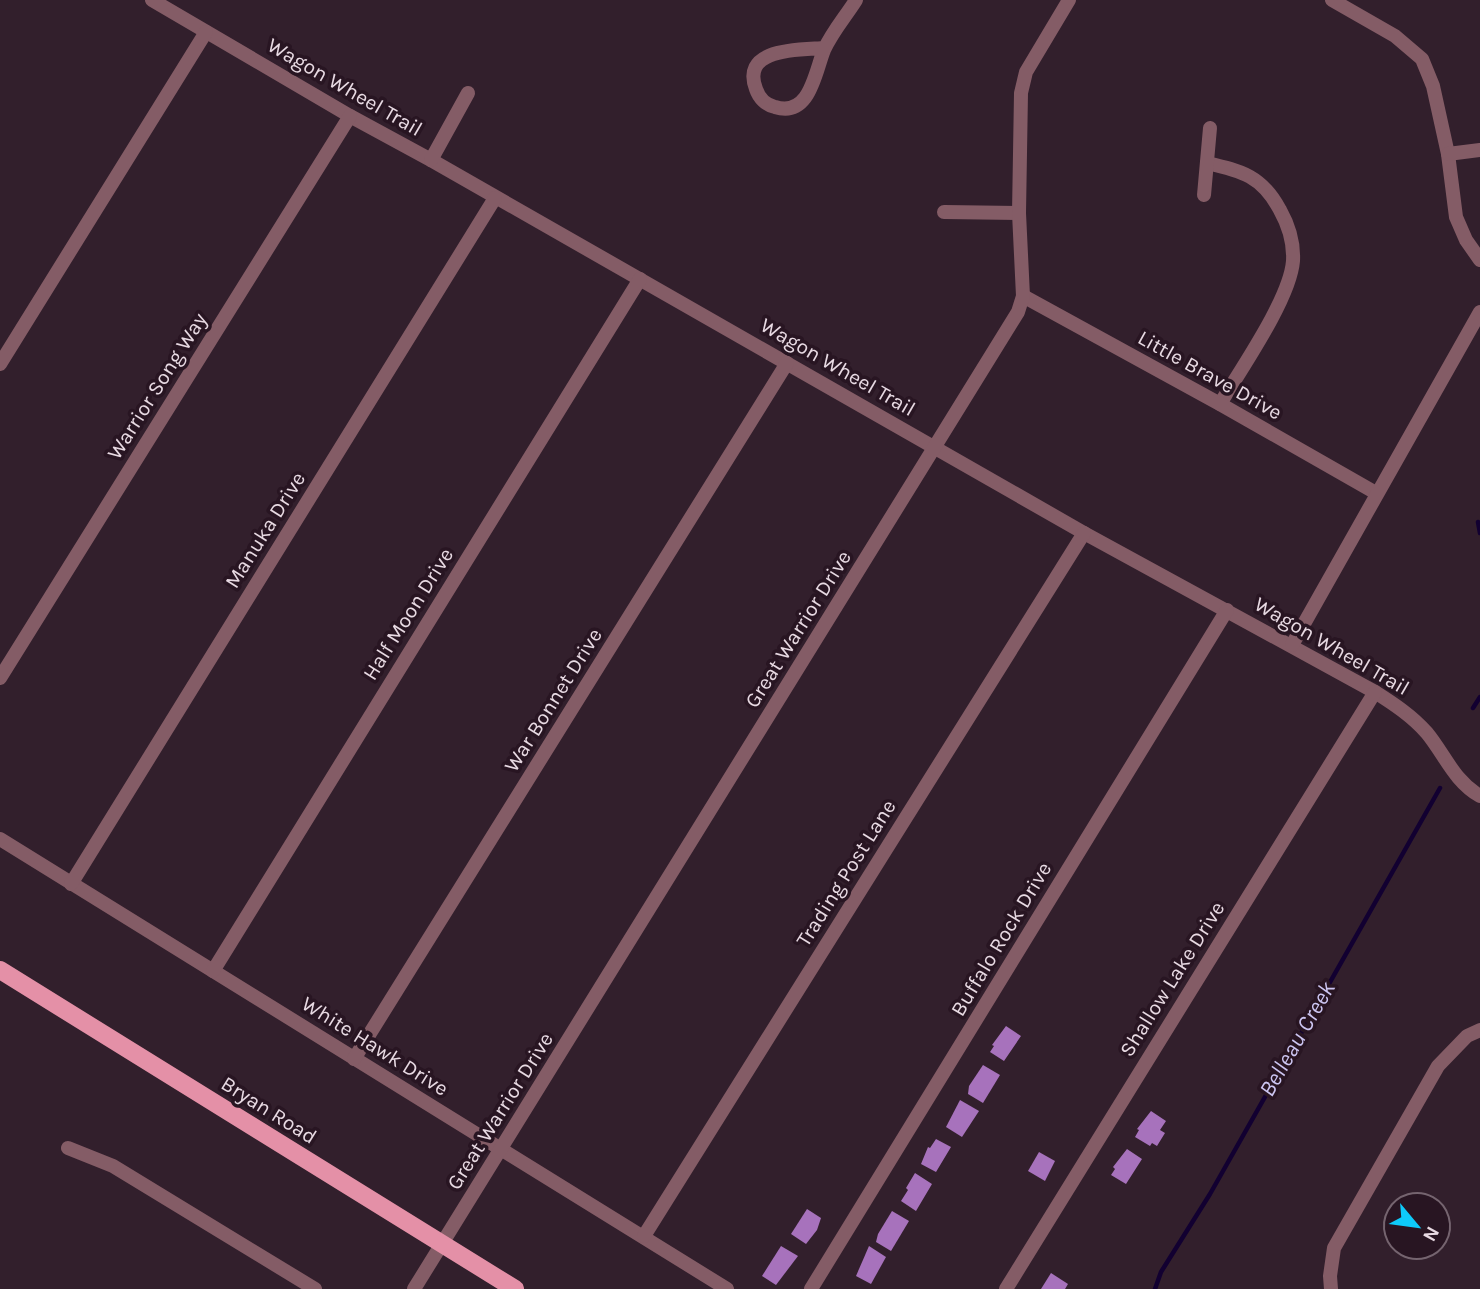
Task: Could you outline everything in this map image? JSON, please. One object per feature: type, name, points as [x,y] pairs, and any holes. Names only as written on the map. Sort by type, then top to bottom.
[{"type":"main road","name":"Bryan Road","points":[[0,970],[515,1289]]},
{"type":"street","name":"Wagon Wheel Trail","points":[[152,0],[1084,533],[1375,692],[1406,712],[1428,734],[1450,769],[1471,791],[1480,796]]},
{"type":"street","points":[[825,48],[776,52],[766,56],[756,71],[755,83],[761,98],[771,106],[782,109],[794,107],[804,100],[825,48],[856,0]]},
{"type":"street","name":"Great Warrior Drive","points":[[414,1289],[1018,312],[1023,296],[1019,213],[1021,93],[1026,72],[1069,0]]},
{"type":"street","points":[[1332,0],[1395,36],[1423,59],[1433,86],[1448,154],[1456,217],[1466,240],[1480,260]]},
{"type":"street","points":[[0,364],[206,32]]},
{"type":"street","points":[[431,160],[468,93]]},
{"type":"street","name":"Warrior Song Way","points":[[0,678],[351,116]]},
{"type":"street","points":[[1203,195],[1210,128]]},
{"type":"street","points":[[1448,154],[1480,150]]},
{"type":"street","points":[[1207,163],[1240,171],[1257,181],[1272,196],[1290,229],[1293,262],[1281,301],[1220,404]]},
{"type":"street","name":"Manuka Drive","points":[[71,884],[495,198]]},
{"type":"street","points":[[944,212],[1019,213]]},
{"type":"street","name":"Half Moon Drive","points":[[213,971],[640,279]]},
{"type":"street","name":"Little Brave Drive","points":[[1023,296],[1376,493]]},
{"type":"street","points":[[1292,645],[1480,312]]},
{"type":"street","name":"War Bonnet Drive","points":[[354,1059],[787,363]]},
{"type":"street","name":"Trading Post Lane","points":[[644,1236],[1084,533]]},
{"type":"street","name":"Buffalo Rock Drive","points":[[811,1289],[1227,610]]},
{"type":"street","name":"Shallow Lake Drive","points":[[1006,1289],[1375,692]]},
{"type":"street","name":"White Hawk Drive","points":[[0,839],[727,1289]]},
{"type":"street","points":[[1331,1289],[1329,1276],[1334,1248],[1438,1066],[1467,1036],[1480,1030]]},
{"type":"street","points":[[68,1148],[113,1166],[315,1289]]},
{"type":"building","points":[[1006,1026],[1021,1036],[1004,1061],[990,1052]]},
{"type":"building","points":[[983,1065],[1000,1075],[983,1103],[968,1094],[969,1086]]},
{"type":"building","points":[[960,1100],[979,1111],[962,1137],[946,1127]]},
{"type":"building","points":[[1151,1111],[1166,1121],[1160,1130],[1165,1133],[1157,1146],[1152,1143],[1150,1146],[1135,1137],[1139,1130],[1137,1129]]},
{"type":"building","points":[[936,1139],[951,1147],[936,1172],[921,1164],[928,1147],[930,1148]]},
{"type":"building","points":[[1127,1149],[1142,1159],[1126,1184],[1111,1175],[1115,1169],[1113,1167]]},
{"type":"building","points":[[1039,1152],[1055,1161],[1045,1181],[1028,1171]]},
{"type":"building","points":[[915,1173],[932,1184],[916,1211],[901,1201]]},
{"type":"building","points":[[807,1209],[821,1218],[817,1230],[806,1244],[791,1234]]},
{"type":"building","points":[[892,1211],[909,1221],[891,1251],[876,1242]]},
{"type":"building","points":[[781,1246],[798,1256],[776,1285],[762,1276]]},
{"type":"building","points":[[869,1246],[886,1257],[871,1284],[856,1276]]},
{"type":"building","points":[[1051,1273],[1068,1284],[1065,1289],[1041,1289]]},
{"type":"waterway","name":"Belleau Creek","points":[[1478,522],[1480,533]]},
{"type":"waterway","name":"Belleau Creek","points":[[1473,708],[1480,697]]},
{"type":"waterway","name":"Belleau Creek","points":[[1155,1289],[1161,1272],[1210,1194],[1440,788]]}]
